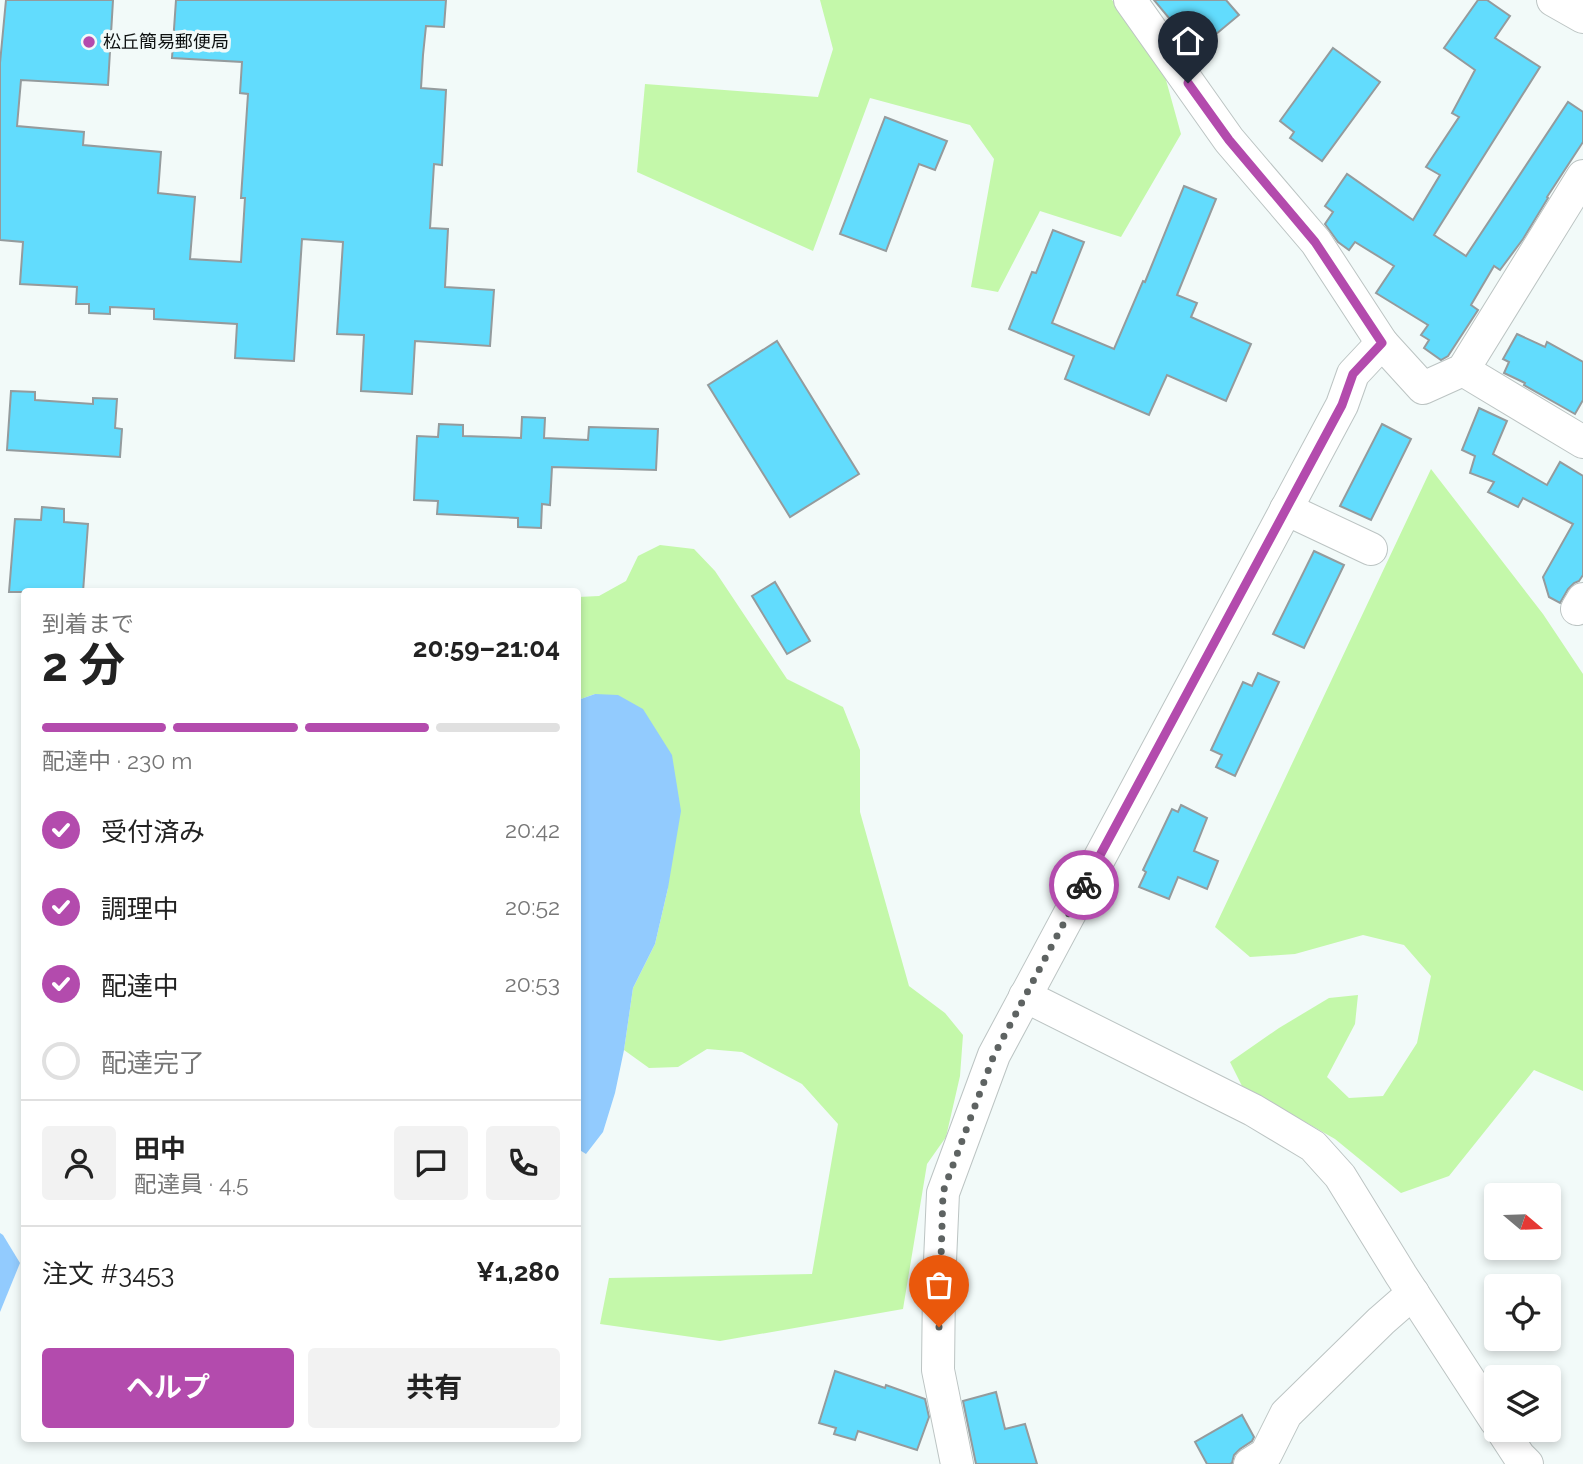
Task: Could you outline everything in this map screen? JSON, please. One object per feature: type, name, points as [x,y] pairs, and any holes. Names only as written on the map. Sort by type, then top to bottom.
[{"type":"street","points":[[1130,0],[1229,140],[1315,242],[1382,343],[1423,388],[1463,370],[1583,176]]},
{"type":"street","points":[[1553,0],[1583,17]]},
{"type":"street","points":[[957,1464],[939,1370],[943,1192],[994,1055],[1342,405],[1353,374],[1382,343]]},
{"type":"street","points":[[1463,370],[1583,442]]},
{"type":"street","points":[[1286,509],[1371,549]]},
{"type":"street","points":[[1025,996],[1243,1105],[1313,1146],[1340,1176],[1484,1402]]},
{"type":"street","points":[[1250,1464],[1266,1454],[1286,1414],[1413,1293]]},
{"type":"street","points":[[1510,1442],[1527,1464]]},
{"type":"green space","points":[[820,0],[1112,0],[1161,62],[1181,134],[1121,237],[1040,211],[998,292],[971,287],[994,159],[970,125],[870,98],[813,251],[637,172],[645,84],[818,97],[833,49]]},
{"type":"green space","points":[[1431,469],[1543,614],[1583,674],[1583,1091],[1534,1070],[1449,1176],[1401,1193],[1335,1139],[1242,1086],[1230,1062],[1329,998],[1358,995],[1355,1024],[1327,1077],[1349,1098],[1383,1096],[1417,1043],[1431,976],[1404,945],[1363,935],[1295,954],[1250,957],[1215,927]]},
{"type":"green space","points":[[660,545],[694,549],[715,571],[787,679],[843,707],[860,750],[860,812],[909,986],[945,1013],[963,1035],[960,1076],[946,1137],[927,1164],[903,1309],[720,1341],[600,1324],[609,1278],[812,1274],[838,1124],[802,1084],[742,1052],[707,1049],[678,1067],[649,1068],[624,1050],[633,988],[655,944],[668,888],[595,694],[581,699],[581,597],[599,596],[626,581],[638,556]]},
{"type":"water","points":[[595,694],[618,695],[643,709],[672,755],[681,811],[655,944],[633,988],[615,1093],[603,1132],[586,1154],[581,1151],[581,699]]},
{"type":"water","points":[[0,1233],[20,1263],[0,1312]]},
{"type":"building","points":[[6,0],[113,0],[108,85],[21,80],[17,126],[84,132],[83,145],[161,152],[158,193],[195,197],[190,259],[241,262],[245,198],[241,198],[248,94],[240,93],[242,62],[172,58],[176,0],[446,0],[444,27],[426,26],[423,55],[421,88],[446,90],[442,165],[434,164],[430,228],[448,229],[445,287],[494,290],[490,346],[415,341],[412,394],[361,391],[364,335],[337,334],[343,242],[302,239],[294,361],[235,358],[237,324],[154,319],[154,309],[110,307],[110,314],[89,313],[89,304],[76,304],[77,287],[20,284],[23,242],[0,240],[0,63]]},
{"type":"building","points":[[1154,0],[1226,0],[1239,15],[1192,54],[1171,26],[1174,24]]},
{"type":"building","points":[[1478,0],[1487,0],[1510,16],[1495,38],[1540,67],[1434,235],[1466,256],[1568,102],[1583,112],[1583,142],[1523,239],[1500,270],[1494,266],[1471,305],[1478,310],[1448,356],[1441,360],[1424,348],[1429,340],[1421,335],[1428,325],[1376,293],[1394,266],[1355,242],[1349,250],[1338,242],[1325,224],[1333,212],[1325,206],[1347,174],[1413,220],[1440,175],[1426,167],[1459,117],[1452,113],[1475,70],[1444,48]]},
{"type":"building","points":[[1333,48],[1380,82],[1322,161],[1290,138],[1294,132],[1280,121]]},
{"type":"building","points":[[885,117],[947,141],[935,170],[919,164],[886,251],[840,234]]},
{"type":"building","points":[[1184,186],[1216,199],[1177,295],[1197,303],[1191,317],[1251,344],[1226,401],[1167,375],[1149,415],[1065,379],[1074,356],[1009,329],[1032,272],[1036,273],[1053,230],[1084,242],[1052,323],[1114,349]]},
{"type":"building","points":[[1517,334],[1545,347],[1547,342],[1583,362],[1583,400],[1575,414],[1504,373],[1509,362],[1503,359]]},
{"type":"building","points":[[777,341],[859,474],[790,517],[708,385]]},
{"type":"building","points":[[11,391],[35,392],[35,400],[93,404],[93,398],[117,399],[115,428],[122,429],[120,457],[7,450]]},
{"type":"building","points":[[1479,408],[1507,421],[1493,454],[1547,485],[1560,462],[1583,476],[1583,575],[1568,589],[1560,603],[1549,597],[1543,577],[1573,524],[1523,498],[1518,507],[1488,492],[1494,482],[1470,473],[1475,456],[1462,450]]},
{"type":"building","points":[[522,417],[545,418],[544,438],[588,440],[589,427],[658,429],[656,470],[552,467],[550,505],[542,504],[541,528],[518,527],[518,518],[437,514],[438,501],[414,500],[417,436],[438,437],[439,424],[463,425],[463,436],[521,438]]},
{"type":"building","points":[[1382,424],[1411,439],[1371,520],[1340,506]]},
{"type":"building","points":[[42,507],[64,509],[64,522],[88,524],[83,588],[21,588],[21,592],[9,592],[15,519],[41,520]]},
{"type":"building","points":[[1314,551],[1344,565],[1304,648],[1273,634]]},
{"type":"building","points":[[775,582],[810,641],[787,654],[752,596]]},
{"type":"building","points":[[1258,673],[1279,682],[1235,776],[1216,767],[1222,755],[1211,750],[1243,682],[1252,686]]},
{"type":"building","points":[[1181,805],[1207,818],[1194,851],[1218,861],[1207,889],[1178,877],[1169,899],[1139,887],[1146,872],[1143,870],[1172,809],[1178,812]]},
{"type":"building","points":[[835,1371],[925,1399],[929,1417],[917,1450],[858,1431],[855,1440],[834,1434],[836,1428],[819,1423]]},
{"type":"building","points":[[996,1392],[1005,1429],[1025,1424],[1037,1464],[976,1464],[963,1401]]},
{"type":"building","points":[[1242,1415],[1254,1437],[1252,1441],[1234,1455],[1232,1463],[1207,1464],[1195,1442]]},
{"type":"way so far","points":[[939,1327],[943,1192],[994,1055],[1084,885]]},
{"type":"place","name":"松丘簡易郵便局","points":[[89,42]]},
{"type":"route","points":[[1084,885],[1342,405],[1353,374],[1382,343],[1315,242],[1229,140],[1188,83]]}]
